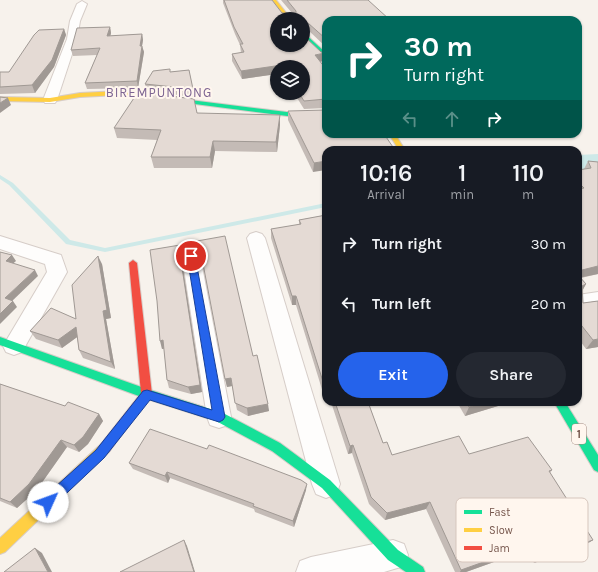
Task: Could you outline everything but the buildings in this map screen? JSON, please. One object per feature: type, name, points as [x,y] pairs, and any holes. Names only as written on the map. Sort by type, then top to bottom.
[{"type":"main road","points":[[274,0],[283,12]]},
{"type":"main road","points":[[310,40],[322,52]]},
{"type":"main road","points":[[0,99],[50,100],[80,95],[119,93],[295,115],[322,113]]},
{"type":"main road","points":[[6,534],[100,454],[147,394],[133,263]]},
{"type":"main road","points":[[7,343],[147,394],[219,417],[276,446],[326,484],[393,555],[418,572]]},
{"type":"main road","name":"1","points":[[561,406],[598,466]]},
{"type":"street","points":[[50,100],[72,39],[75,21],[82,4]]},
{"type":"street","points":[[256,238],[326,484]]},
{"type":"street","points":[[0,242],[54,260],[57,272],[7,343]]},
{"type":"street","points":[[191,256],[219,417]]},
{"type":"street","points":[[582,302],[598,300]]},
{"type":"street","points":[[311,572],[393,555]]},
{"type":"waterway","points":[[582,165],[598,164]]},
{"type":"waterway","points":[[0,177],[11,184],[68,242],[105,250],[322,206]]},
{"type":"traffic: fast","points":[[310,40],[322,52]]},
{"type":"traffic: fast","points":[[166,99],[295,115],[322,113]]},
{"type":"traffic: fast","points":[[0,341],[147,394],[219,417],[276,447],[326,484],[393,555],[418,572]]},
{"type":"traffic: fast","points":[[561,406],[598,466]]},
{"type":"traffic: slow","points":[[274,0],[283,12]]},
{"type":"traffic: slow","points":[[0,99],[50,100],[80,95],[119,93],[166,99]]},
{"type":"traffic: slow","points":[[394,138],[400,146]]},
{"type":"traffic: slow","points":[[0,547],[105,448]]},
{"type":"traffic: jam","points":[[105,448],[147,394],[133,263]]},
{"type":"district","name":"BIREMPUNTONG","points":[[159,92]]},
{"type":"route","points":[[48,502],[100,454],[147,394],[219,417],[191,256]]}]
